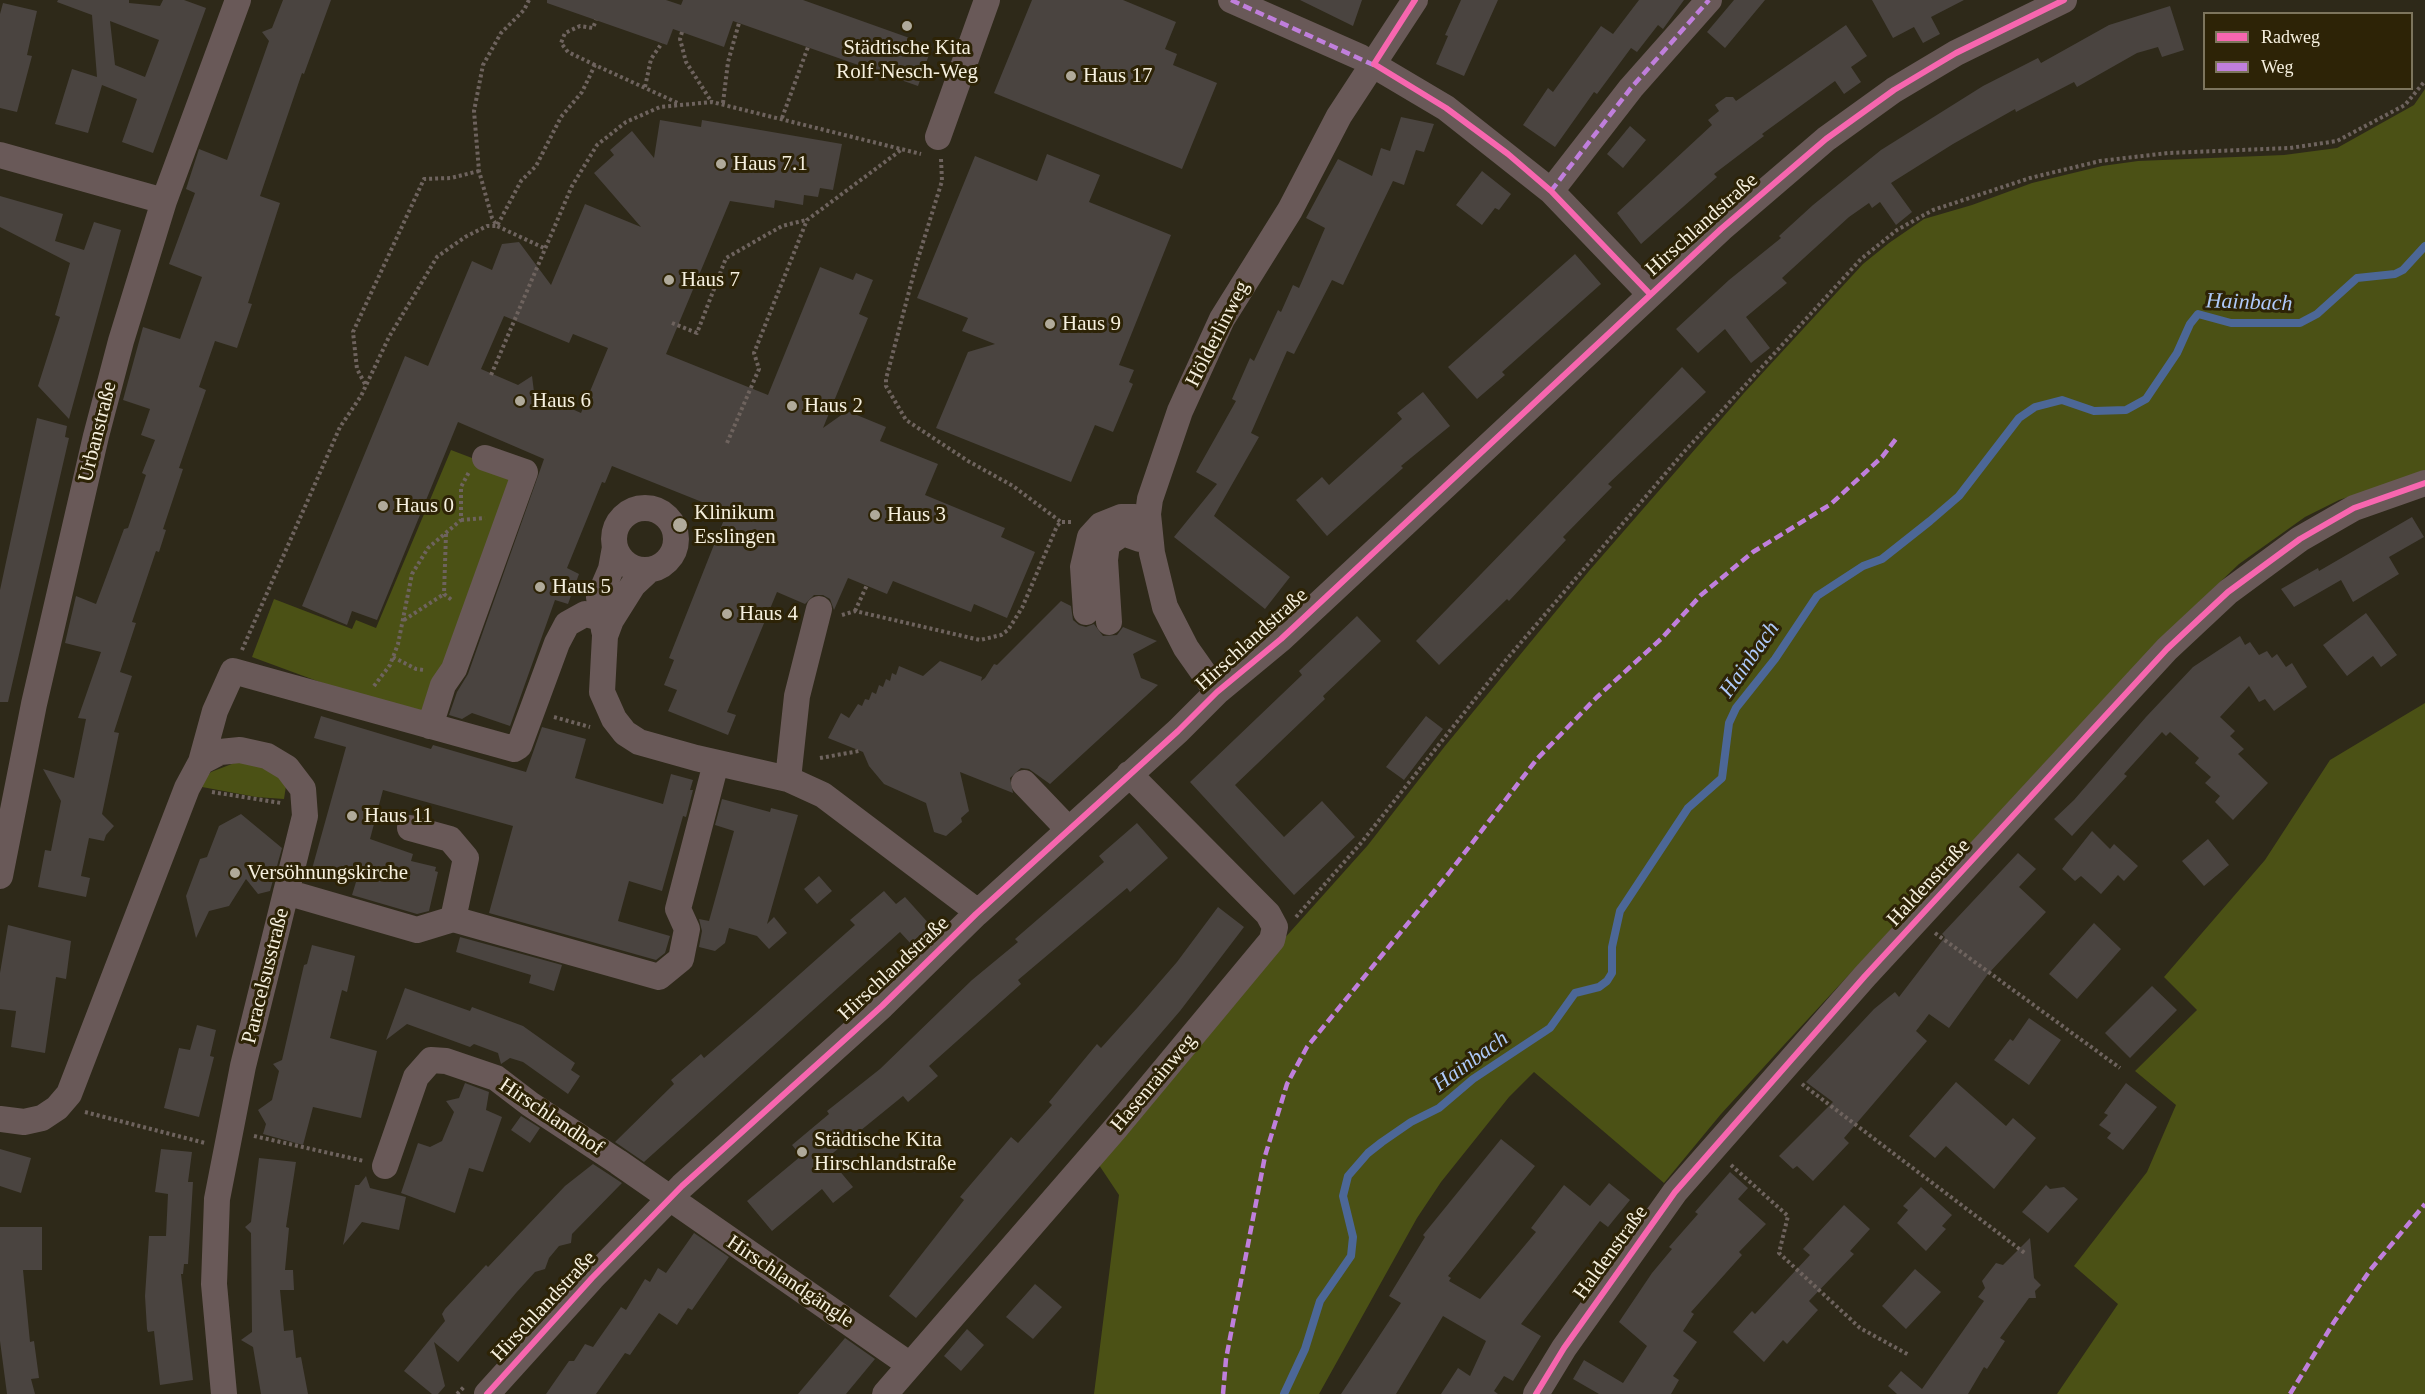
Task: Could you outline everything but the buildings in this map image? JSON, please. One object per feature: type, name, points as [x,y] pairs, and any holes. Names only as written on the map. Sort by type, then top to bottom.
[{"type":"street","name":"Urbanstraße","points":[[0,876],[37,693],[96,436],[121,341],[164,201],[238,0]]},
{"type":"street","points":[[938,137],[987,0]]},
{"type":"street","points":[[1231,0],[1374,64],[1446,108],[1551,191],[1650,294]]},
{"type":"street","name":"Hölderlinweg","points":[[1218,692],[1186,648],[1171,621],[1152,553],[1149,528],[1150,499],[1180,411],[1222,319],[1290,210],[1339,116],[1415,0]]},
{"type":"street","points":[[1551,191],[1631,88],[1709,0]]},
{"type":"street","name":"Hirschlandstraße","points":[[487,1394],[592,1278],[669,1199],[882,1006],[976,914],[1068,829],[1178,731],[1218,692],[1281,639],[1650,294],[1771,185],[1862,112],[1956,53],[2064,0]]},
{"type":"street","points":[[0,155],[164,201]]},
{"type":"street","points":[[430,726],[442,685],[452,671],[525,472],[485,458]]},
{"type":"street","name":"Haldenstraße","points":[[1536,1394],[1564,1348],[1625,1259],[1675,1192],[1782,1069],[2151,665],[2228,592],[2279,553],[2325,524],[2378,498],[2425,483]]},
{"type":"street","points":[[603,629],[633,585],[648,571],[667,563],[673,555],[677,535],[668,517],[649,508],[630,512],[616,527],[611,569],[600,597],[603,629],[601,683],[605,701],[625,733],[639,742],[788,780],[835,802],[970,906],[976,914]]},
{"type":"street","points":[[1149,528],[1144,522],[1129,516],[1113,519],[1095,530],[1083,556],[1097,617],[1107,544],[1118,535],[1128,533],[1139,538],[1152,553]]},
{"type":"street","points":[[615,547],[623,562],[630,567],[648,571]]},
{"type":"street","points":[[0,1119],[24,1122],[42,1118],[57,1108],[69,1094],[187,788],[201,762],[215,711],[232,671],[514,749],[519,746],[557,643],[567,624],[585,614],[597,616],[603,629]]},
{"type":"street","points":[[788,780],[797,696],[805,657],[818,615]]},
{"type":"street","points":[[201,762],[230,750],[267,756],[294,774],[303,789],[306,805]]},
{"type":"street","points":[[286,892],[417,930],[453,919],[659,977],[681,959],[687,929],[678,909],[716,763]]},
{"type":"street","points":[[1129,774],[1268,914],[1275,927],[1274,933]]},
{"type":"street","points":[[1024,783],[1068,829]]},
{"type":"street","name":"Paracelsusstraße","points":[[224,1394],[216,1329],[213,1251],[217,1199],[230,1131],[306,805]]},
{"type":"street","points":[[410,828],[450,839],[466,858],[453,919]]},
{"type":"street","name":"Hasenrainweg","points":[[885,1394],[1176,1058],[1268,947],[1274,933]]},
{"type":"street","name":"Hirschlandhof","points":[[385,1166],[416,1077],[426,1064],[436,1059],[496,1078],[530,1104],[669,1199]]},
{"type":"street","name":"Hirschlandgängle","points":[[669,1199],[910,1365]]},
{"type":"path","points":[[496,226],[479,171],[474,101],[480,73],[496,40],[524,10],[529,0]]},
{"type":"path","points":[[596,20],[593,28],[585,25],[565,33],[561,43],[568,52],[680,104]]},
{"type":"path","points":[[723,103],[728,62],[739,23]]},
{"type":"path","points":[[682,32],[680,39],[686,62],[712,102]]},
{"type":"path","points":[[645,87],[651,60],[662,43]]},
{"type":"path","points":[[782,118],[808,47]]},
{"type":"path","points":[[496,226],[521,181],[536,166],[561,117],[582,92],[596,65]]},
{"type":"path","points":[[1274,933],[1290,924],[1361,843],[1506,660],[1683,453],[1847,274],[1886,238],[1922,214],[2030,177],[2100,161],[2168,153],[2290,148],[2337,141],[2405,105],[2425,81]]},
{"type":"path","points":[[491,375],[572,186],[597,145],[626,122],[660,107],[712,102],[926,155],[938,137]]},
{"type":"path","points":[[938,137],[942,181],[916,265],[886,386],[906,420],[968,461],[1012,486],[1061,522]]},
{"type":"path","points":[[672,323],[697,333],[726,258],[782,226],[807,220],[902,150]]},
{"type":"path","points":[[366,384],[357,369],[353,332],[424,178],[451,178],[479,171]]},
{"type":"path","points":[[727,443],[759,369],[754,353],[807,220]]},
{"type":"path","points":[[232,671],[340,427],[366,384],[389,337],[437,257],[465,237],[487,226],[496,226],[544,248]]},
{"type":"path","points":[[361,705],[393,657],[404,620],[412,574],[428,548],[461,520],[464,477],[485,458]]},
{"type":"path","points":[[818,615],[832,621],[855,611],[969,639],[980,640],[1001,635],[1008,630],[1022,608],[1061,522],[1066,520],[1095,530]]},
{"type":"path","points":[[444,594],[446,534]]},
{"type":"path","points":[[855,611],[867,585]]},
{"type":"path","points":[[444,594],[473,616]]},
{"type":"path","points":[[404,620],[444,594]]},
{"type":"path","points":[[393,657],[416,669],[452,671]]},
{"type":"path","points":[[532,711],[602,730],[614,718]]},
{"type":"path","points":[[820,758],[859,751]]},
{"type":"path","points":[[187,788],[255,800],[306,805]]},
{"type":"path","points":[[1918,920],[2120,1068]]},
{"type":"path","points":[[1782,1069],[2026,1254]]},
{"type":"path","points":[[76,1109],[205,1143],[230,1131],[385,1166]]},
{"type":"path","points":[[1712,1149],[1788,1216],[1779,1253],[1860,1328],[1909,1354]]},
{"type":"green space","points":[[2425,89],[2425,472],[2339,500],[2305,517],[2239,564],[2157,642],[1721,1114],[1664,1183],[1534,1072],[1509,1097],[1441,1182],[1417,1218],[1319,1394],[1094,1394],[1119,1195],[1099,1165],[1274,950],[1368,845],[1445,746],[1589,571],[1744,393],[1863,264],[1924,219],[1972,205],[2032,183],[2102,166],[2138,161],[2284,155],[2337,148],[2414,105]]},
{"type":"green space","points":[[451,450],[514,474],[425,716],[347,692],[252,657],[274,599],[352,629],[356,620],[376,628]]},
{"type":"green space","points":[[2425,703],[2425,1394],[2057,1394],[2118,1304],[2074,1266],[2147,1172],[2176,1105],[2135,1071],[2197,1010],[2164,977],[2265,860],[2330,760]]},
{"type":"green space","points":[[237,762],[258,764],[276,774],[286,786],[284,799],[256,797],[202,787],[200,784],[211,772]]},
{"type":"waterway","name":"Hainbach","points":[[1284,1394],[1305,1349],[1320,1301],[1351,1256],[1353,1237],[1343,1196],[1348,1176],[1368,1153],[1382,1142],[1411,1122],[1439,1108],[1473,1079],[1550,1028],[1575,993],[1599,987],[1607,981],[1612,973],[1612,947],[1620,911],[1688,808],[1722,778],[1729,723],[1736,708],[1775,659],[1817,596],[1863,566],[1882,559],[1959,496],[2019,418],[2035,407],[2062,400],[2094,411],[2126,410],[2146,399],[2177,353],[2190,324],[2198,314],[2231,323],[2300,323],[2317,314],[2357,278],[2395,274],[2403,270],[2425,246]]},
{"type":"marked path","points":[[1231,0],[1378,67]]},
{"type":"marked path","points":[[1551,191],[1631,88],[1709,0]]},
{"type":"marked path","points":[[1223,1394],[1226,1359],[1265,1156],[1287,1084],[1307,1047],[1449,873],[1537,759],[1596,698],[1662,638],[1701,595],[1753,552],[1831,504],[1882,457],[1896,439]]},
{"type":"marked path","points":[[2290,1394],[2334,1322],[2371,1269],[2425,1204]]},
{"type":"cycle path","points":[[1415,0],[1374,64],[1446,108],[1508,154],[1551,191],[1650,294]]},
{"type":"cycle path","points":[[487,1394],[592,1278],[682,1186],[882,1006],[976,914],[1178,731],[1217,692],[1281,639],[1721,229],[1826,139],[1894,90],[1956,53],[2064,0]]},
{"type":"cycle path","points":[[1536,1394],[1564,1348],[1675,1192],[1865,976],[2167,649],[2228,592],[2300,539],[2354,508],[2425,483]]},
{"type":"place","name":"Städtische Kita Rolf-Nesch-Weg","points":[[907,26]]},
{"type":"place","name":"Haus 17","points":[[1071,76]]},
{"type":"place","name":"Haus 7.1","points":[[721,164]]},
{"type":"place","name":"Haus 7","points":[[669,280]]},
{"type":"place","name":"Haus 9","points":[[1050,324]]},
{"type":"place","name":"Haus 6","points":[[520,401]]},
{"type":"place","name":"Haus 2","points":[[792,406]]},
{"type":"place","name":"Haus 0","points":[[383,506]]},
{"type":"place","name":"Haus 3","points":[[875,515]]},
{"type":"place","name":"Klinikum Esslingen","points":[[680,525]]},
{"type":"place","name":"Haus 5","points":[[540,587]]},
{"type":"place","name":"Haus 4","points":[[727,614]]},
{"type":"place","name":"Haus 11","points":[[352,816]]},
{"type":"place","name":"Versöhnungskirche","points":[[235,873]]},
{"type":"place","name":"Städtische Kita Hirschlandstraße","points":[[802,1152]]}]
